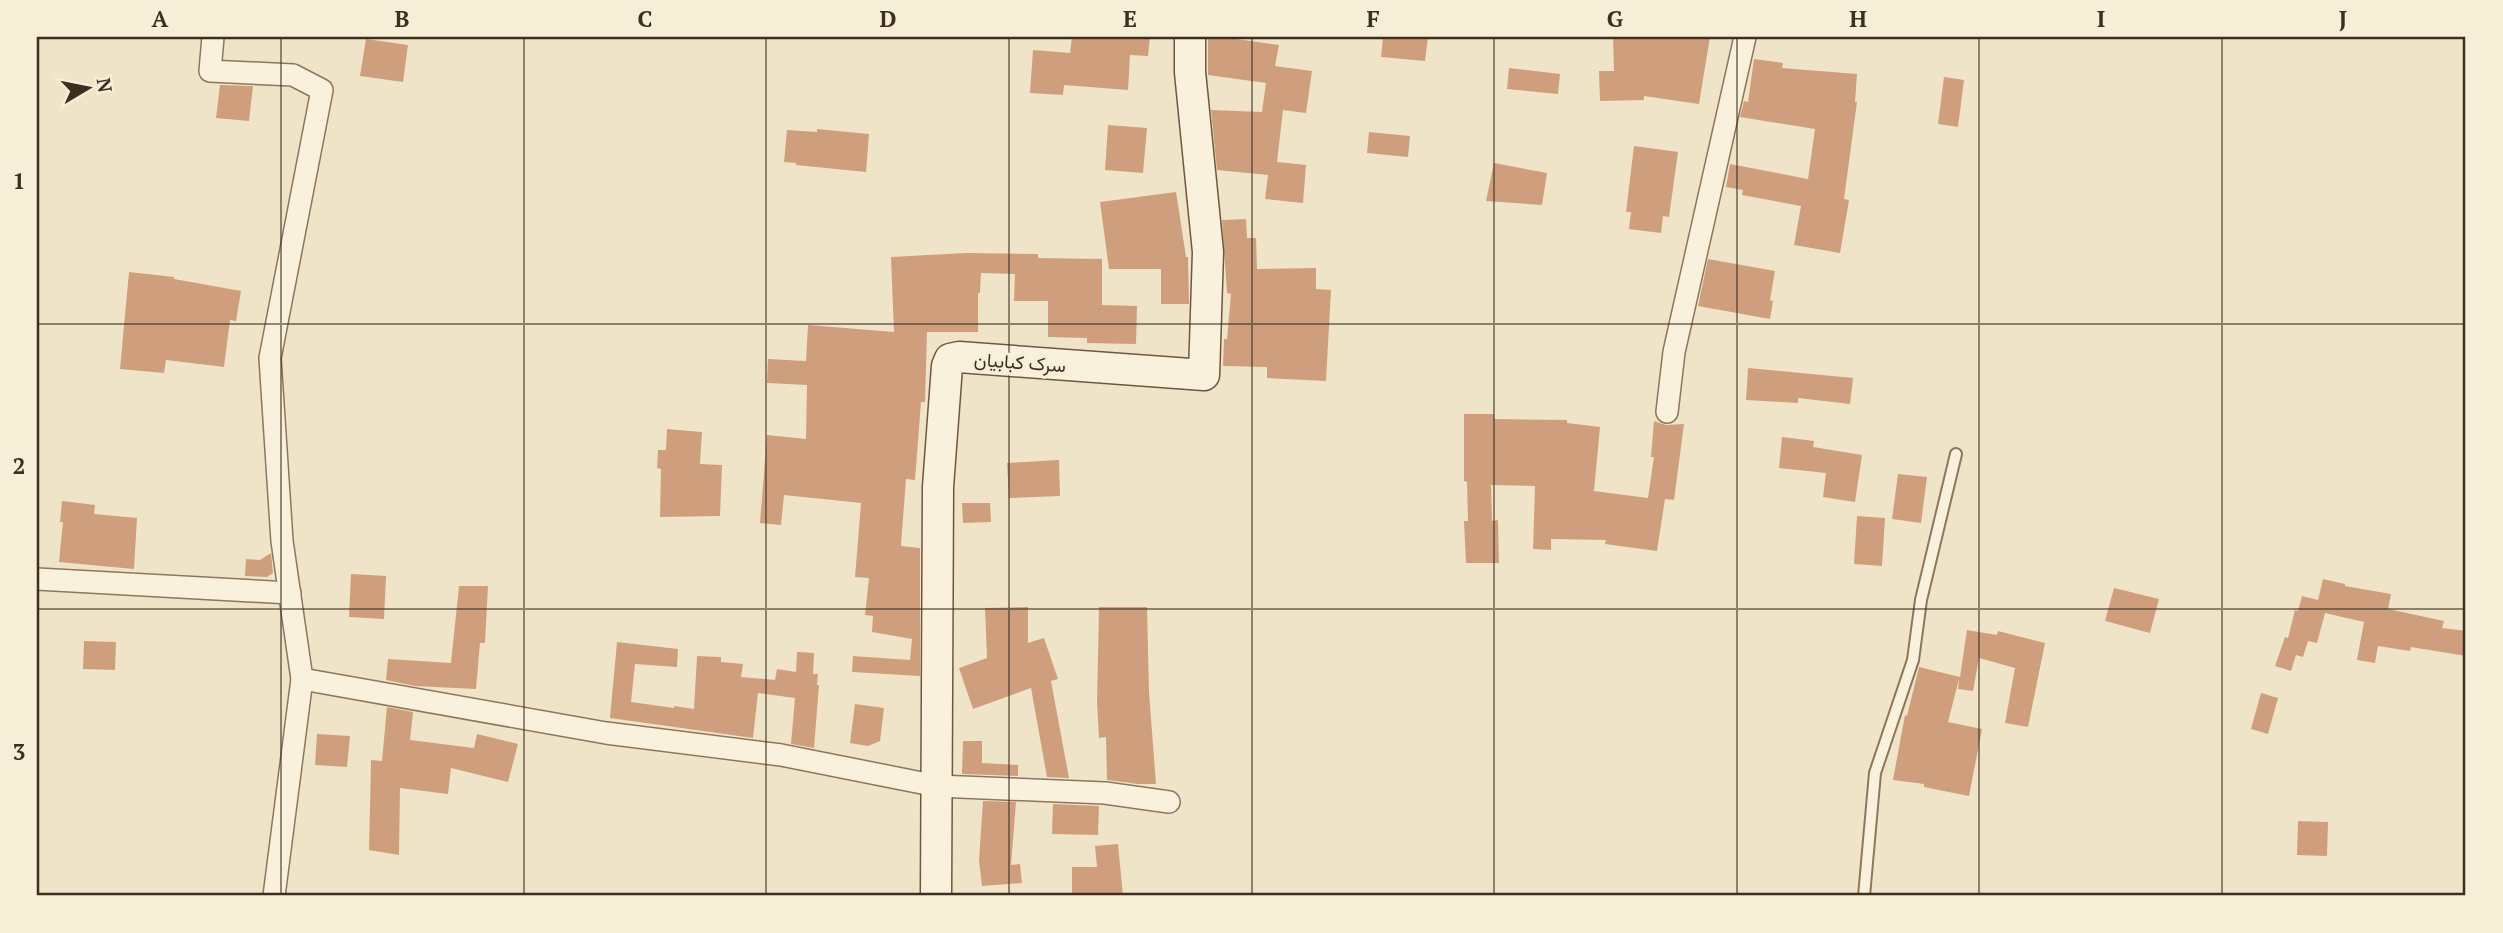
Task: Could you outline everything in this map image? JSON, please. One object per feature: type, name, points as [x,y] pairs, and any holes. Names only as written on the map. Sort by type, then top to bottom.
[{"type":"street","points":[[213,37],[210,71],[293,75],[322,90],[270,358],[282,541],[303,679],[274,896]]},
{"type":"street","name":"سرک کبابیان","points":[[936,896],[938,487],[947,366],[950,359],[959,358],[1204,375],[1208,252],[1189,72],[1190,37]]},
{"type":"street","points":[[1667,412],[1674,352],[1745,37]]},
{"type":"street","points":[[37,579],[290,593]]},
{"type":"street","points":[[303,679],[606,733],[781,755],[937,786],[1105,793],[1168,802]]},
{"type":"lane","points":[[1864,896],[1875,773],[1913,660],[1921,600],[1956,454]]},
{"type":"building","points":[[1072,37],[1150,37],[1148,56],[1130,55],[1128,90],[1064,85],[1063,95],[1030,93],[1033,50],[1070,53]]},
{"type":"building","points":[[1222,37],[1279,45],[1275,66],[1312,71],[1306,113],[1283,110],[1277,162],[1306,165],[1303,203],[1265,199],[1268,175],[1217,170],[1211,110],[1262,112],[1266,83],[1208,75],[1208,39]]},
{"type":"building","points":[[1383,37],[1428,37],[1425,61],[1381,57]]},
{"type":"building","points":[[1613,37],[1710,37],[1699,104],[1644,96],[1644,100],[1600,101],[1599,71],[1614,71]]},
{"type":"building","points":[[366,39],[408,45],[403,82],[360,76]]},
{"type":"building","points":[[1754,59],[1783,63],[1782,68],[1857,74],[1857,102],[1844,199],[1849,200],[1840,253],[1794,245],[1801,206],[1742,195],[1743,190],[1726,187],[1730,164],[1808,179],[1815,129],[1740,117],[1744,101],[1748,102]]},
{"type":"building","points":[[1509,68],[1560,74],[1558,94],[1507,89]]},
{"type":"building","points":[[1944,77],[1964,80],[1958,127],[1938,124]]},
{"type":"building","points":[[220,85],[253,86],[249,121],[216,118]]},
{"type":"building","points":[[1108,125],[1147,128],[1143,173],[1105,170]]},
{"type":"building","points":[[817,129],[869,134],[866,172],[784,162],[787,130],[817,132]]},
{"type":"building","points":[[1369,132],[1410,136],[1408,157],[1367,153]]},
{"type":"building","points":[[1634,146],[1678,152],[1669,217],[1663,216],[1661,233],[1629,229],[1631,212],[1626,212]]},
{"type":"building","points":[[1494,163],[1547,173],[1542,205],[1486,201]]},
{"type":"building","points":[[1176,192],[1188,257],[1189,304],[1161,304],[1161,269],[1109,269],[1100,202]]},
{"type":"building","points":[[1246,219],[1247,238],[1256,238],[1257,269],[1316,268],[1316,289],[1331,290],[1326,381],[1267,378],[1267,367],[1223,366],[1231,294],[1227,293],[1222,220]]},
{"type":"building","points":[[966,253],[1038,254],[1038,258],[1102,259],[1102,305],[1137,306],[1136,344],[1087,343],[1087,338],[1048,337],[1048,301],[1014,301],[1015,274],[981,273],[978,332],[927,332],[925,402],[921,402],[915,480],[906,479],[901,546],[920,548],[920,676],[852,672],[853,656],[910,660],[912,639],[872,632],[873,616],[865,615],[869,578],[855,577],[861,503],[784,495],[781,525],[760,523],[767,435],[806,439],[807,385],[767,383],[768,359],[806,361],[808,325],[894,332],[891,257]]},
{"type":"building","points":[[1708,259],[1775,271],[1770,319],[1698,306]]},
{"type":"building","points":[[129,272],[174,277],[241,291],[236,321],[230,320],[224,367],[166,360],[164,373],[120,369]]},
{"type":"building","points":[[1748,368],[1853,378],[1850,404],[1798,398],[1798,403],[1746,400]]},
{"type":"building","points":[[1464,414],[1494,414],[1494,419],[1567,420],[1567,423],[1600,427],[1594,491],[1648,498],[1654,457],[1651,457],[1654,421],[1666,425],[1684,424],[1674,500],[1665,499],[1657,551],[1605,544],[1606,540],[1551,539],[1551,550],[1533,549],[1535,486],[1491,485],[1492,521],[1498,520],[1499,563],[1466,563],[1464,521],[1468,521],[1467,482],[1464,481]]},
{"type":"building","points":[[667,429],[702,432],[700,464],[722,465],[720,516],[660,517],[661,469],[657,468],[658,450],[666,450]]},
{"type":"building","points":[[1782,437],[1814,441],[1813,447],[1862,455],[1855,502],[1823,497],[1826,473],[1779,468]]},
{"type":"building","points":[[1059,460],[1060,496],[1009,498],[1007,463]]},
{"type":"building","points":[[1898,474],[1927,477],[1921,523],[1892,519]]},
{"type":"building","points":[[62,501],[95,505],[94,514],[137,518],[134,569],[59,562]]},
{"type":"building","points":[[962,503],[990,503],[991,522],[963,523]]},
{"type":"building","points":[[1857,516],[1885,518],[1882,566],[1854,564]]},
{"type":"building","points":[[271,553],[273,573],[267,577],[245,576],[246,559],[260,560]]},
{"type":"building","points":[[351,574],[386,576],[384,619],[349,617]]},
{"type":"building","points":[[2323,579],[2391,594],[2388,609],[2444,621],[2442,628],[2466,631],[2466,656],[2411,647],[2410,651],[2378,646],[2375,663],[2357,660],[2364,622],[2325,613],[2317,643],[2308,641],[2303,657],[2296,655],[2291,671],[2275,666],[2302,596],[2318,600]]},
{"type":"building","points":[[459,586],[488,586],[485,643],[480,643],[476,689],[415,686],[386,680],[388,659],[451,663]]},
{"type":"building","points":[[2114,588],[2159,599],[2150,633],[2105,621]]},
{"type":"building","points":[[1028,607],[1028,643],[1044,638],[1058,679],[1051,681],[1069,778],[1047,777],[1031,688],[973,709],[959,668],[987,658],[985,608]]},
{"type":"building","points":[[1099,607],[1147,607],[1149,692],[1156,784],[1107,780],[1106,737],[1099,738],[1097,702]]},
{"type":"building","points":[[1967,630],[1997,635],[1998,631],[2045,643],[2028,727],[2005,723],[2015,668],[1979,658],[1973,691],[1958,689],[1959,679],[1948,722],[1982,729],[1969,796],[1924,787],[1924,784],[1893,780],[1905,715],[1907,716],[1919,667],[1960,677]]},
{"type":"building","points":[[84,641],[116,642],[115,670],[83,669]]},
{"type":"building","points":[[617,642],[678,649],[677,667],[635,664],[631,702],[674,708],[694,709],[697,656],[721,657],[721,662],[743,664],[741,677],[775,680],[777,669],[796,672],[797,652],[814,653],[813,674],[818,674],[819,685],[814,748],[791,744],[795,698],[758,693],[753,738],[610,718]]},
{"type":"building","points":[[2261,693],[2278,698],[2268,734],[2251,729]]},
{"type":"building","points":[[855,704],[884,708],[880,741],[868,746],[850,743]]},
{"type":"building","points":[[387,707],[413,712],[410,740],[474,748],[477,734],[518,744],[508,782],[451,768],[448,794],[400,788],[399,855],[369,850],[371,760],[382,761]]},
{"type":"building","points":[[317,734],[350,736],[347,767],[315,765]]},
{"type":"building","points":[[963,741],[982,741],[982,763],[1018,765],[1018,776],[962,774]]},
{"type":"building","points":[[983,801],[1016,802],[1011,865],[1020,864],[1022,883],[982,886],[979,860]]},
{"type":"building","points":[[1053,804],[1099,806],[1098,835],[1052,834]]},
{"type":"building","points":[[2298,821],[2328,822],[2327,856],[2297,855]]},
{"type":"building","points":[[1118,844],[1123,896],[1072,896],[1072,867],[1097,867],[1095,846]]}]
